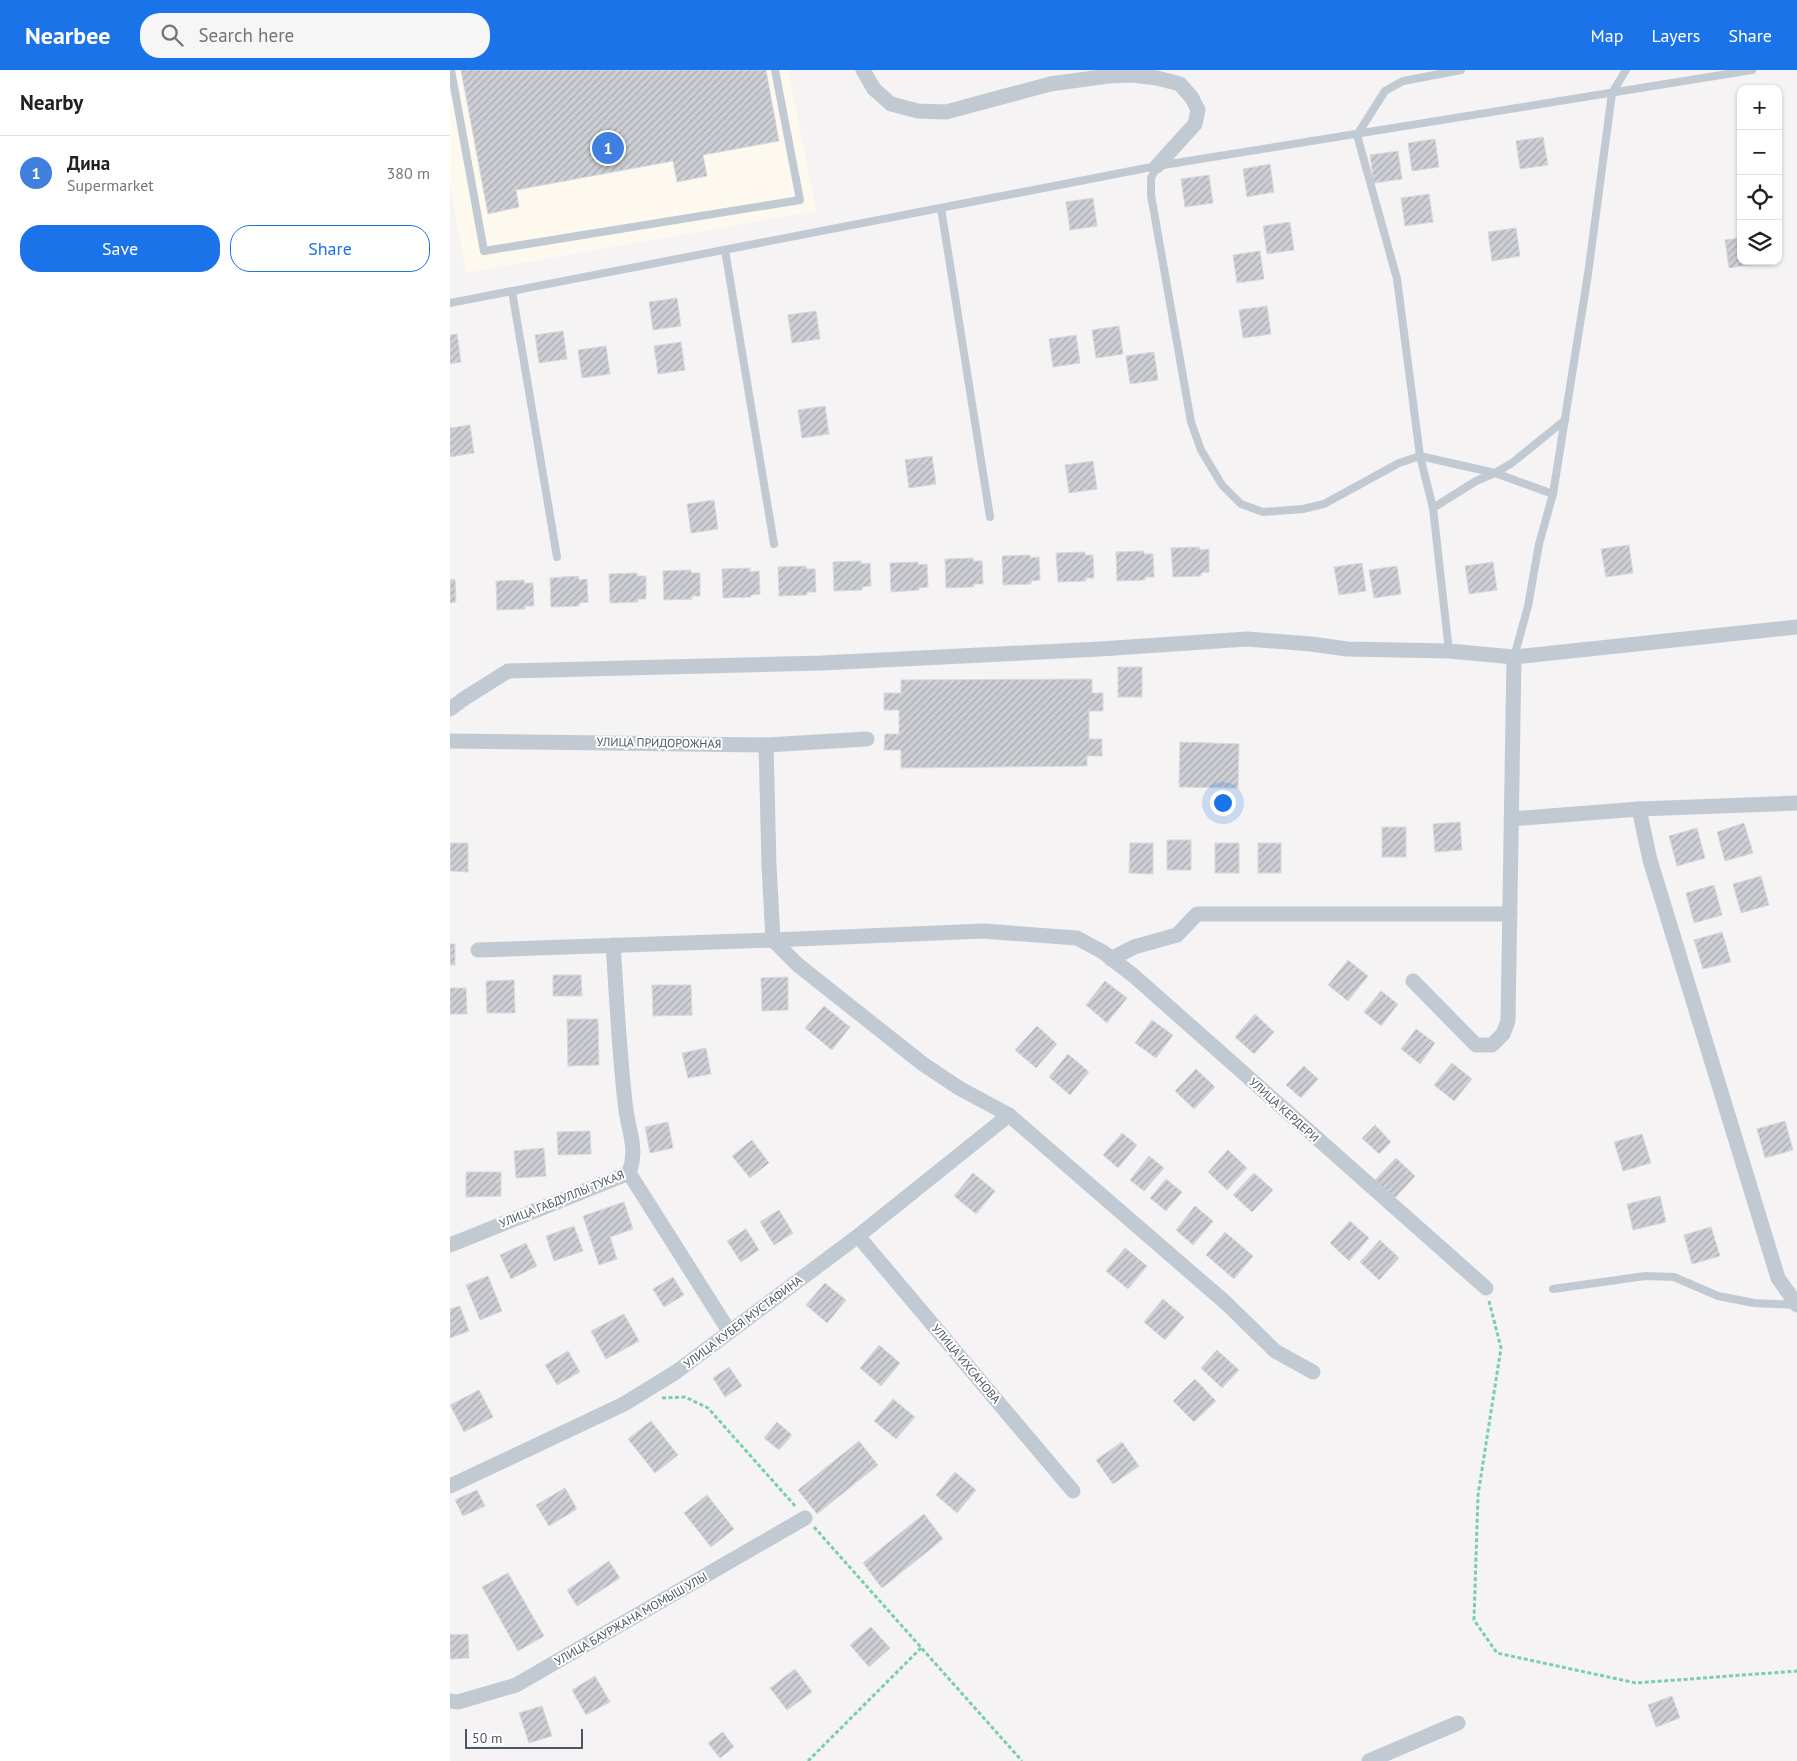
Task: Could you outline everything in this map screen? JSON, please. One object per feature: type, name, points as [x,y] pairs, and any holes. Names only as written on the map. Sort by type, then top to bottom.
[{"type":"street","points":[[863,70],[874,89],[891,104],[918,111],[946,112],[1050,84],[1108,76],[1132,75],[1157,78],[1180,84],[1192,98],[1198,110],[1195,124],[1157,166]]},
{"type":"street","points":[[450,709],[508,671],[822,663],[1080,650],[1247,639],[1311,644],[1347,650],[1449,651],[1514,657],[1797,626]]},
{"type":"street","points":[[1413,981],[1476,1045],[1492,1045],[1503,1034],[1508,1021],[1514,657]]},
{"type":"street","name":"УЛИЦА ПРИДОРОЖНАЯ","points":[[450,741],[766,745],[867,739]]},
{"type":"street","points":[[766,745],[773,940],[798,965],[923,1064],[959,1088],[1009,1115],[1226,1303],[1275,1351],[1313,1372]]},
{"type":"street","points":[[1511,819],[1639,809],[1797,803]]},
{"type":"street","points":[[1639,809],[1650,860],[1778,1278],[1797,1305]]},
{"type":"street","points":[[1111,959],[1134,948],[1177,935],[1197,914],[1510,914]]},
{"type":"street","name":"УЛИЦА КЕРДЕРИ","points":[[773,940],[983,931],[1077,938],[1103,952],[1141,983],[1486,1288]]},
{"type":"street","points":[[478,950],[773,940]]},
{"type":"street","name":"УЛИЦА ГАБДУЛЛЫ ТУКАЯ","points":[[450,1245],[629,1173],[633,1162],[634,1147],[626,1111],[613,945]]},
{"type":"street","name":"УЛИЦА КУБЕЯ МУСТАФИНА","points":[[450,1486],[624,1404],[676,1372],[858,1236],[1009,1115]]},
{"type":"street","points":[[629,1173],[729,1331]]},
{"type":"street","name":"УЛИЦА ИХСАНОВА","points":[[858,1236],[1073,1491]]},
{"type":"street","name":"УЛИЦА БАУРЖАНА МОМЫШ УЛЫ","points":[[450,1701],[458,1702],[516,1685],[805,1518]]},
{"type":"street","points":[[1370,1761],[1458,1723]]},
{"type":"lane","points":[[452,70],[484,251],[800,200],[775,70]]},
{"type":"lane","points":[[1449,651],[1432,508],[1420,456],[1397,279],[1357,134],[1385,91],[1403,81],[1461,70]]},
{"type":"lane","points":[[1514,657],[1528,606],[1539,544],[1553,494],[1588,274],[1612,93],[1626,70]]},
{"type":"lane","points":[[450,303],[1157,166],[1752,70]]},
{"type":"lane","points":[[1157,166],[1152,178],[1151,195],[1191,422],[1201,450],[1222,485],[1241,504],[1263,512],[1303,509],[1324,504],[1398,462],[1420,456],[1495,473],[1553,494]]},
{"type":"lane","points":[[941,208],[990,517]]},
{"type":"lane","points":[[725,250],[774,544]]},
{"type":"lane","points":[[512,291],[557,557]]},
{"type":"lane","points":[[1432,508],[1525,454],[1565,420]]},
{"type":"lane","points":[[1553,1290],[1645,1276],[1674,1277],[1718,1296],[1754,1303],[1797,1305]]},
{"type":"path","points":[[1486,1288],[1501,1348],[1478,1495],[1474,1620],[1498,1653],[1636,1683],[1797,1672]]},
{"type":"path","points":[[658,1398],[685,1397],[708,1408],[1022,1761]]},
{"type":"path","points":[[808,1761],[921,1648]]},
{"type":"shaded area","points":[[450,70],[788,70],[816,211],[466,273],[450,185]]},
{"type":"building","points":[[461,70],[766,70],[779,141],[703,155],[707,176],[677,182],[673,161],[516,190],[519,207],[488,214]]},
{"type":"building","points":[[1543,137],[1548,165],[1520,169],[1516,141]]},
{"type":"building","points":[[1435,139],[1439,167],[1412,171],[1408,143]]},
{"type":"building","points":[[1398,151],[1402,179],[1374,183],[1370,155]]},
{"type":"building","points":[[1270,164],[1274,192],[1247,197],[1243,169]]},
{"type":"building","points":[[1209,175],[1213,203],[1185,207],[1181,179]]},
{"type":"building","points":[[1429,194],[1433,222],[1405,226],[1401,198]]},
{"type":"building","points":[[1093,198],[1097,226],[1070,230],[1066,202]]},
{"type":"building","points":[[1290,222],[1294,250],[1267,254],[1263,226]]},
{"type":"building","points":[[1516,228],[1520,256],[1492,261],[1488,232]]},
{"type":"building","points":[[1737,238],[1737,265],[1750,265],[1729,268],[1725,240]]},
{"type":"building","points":[[1260,251],[1264,279],[1237,283],[1233,255]]},
{"type":"building","points":[[677,298],[681,326],[653,330],[649,302]]},
{"type":"building","points":[[1267,306],[1271,334],[1243,338],[1239,310]]},
{"type":"building","points":[[816,311],[820,339],[792,343],[788,315]]},
{"type":"building","points":[[1119,326],[1123,354],[1096,358],[1092,330]]},
{"type":"building","points":[[563,331],[567,359],[539,363],[535,335]]},
{"type":"building","points":[[457,334],[461,362],[450,364],[450,335]]},
{"type":"building","points":[[1076,335],[1080,363],[1053,367],[1049,339]]},
{"type":"building","points":[[681,342],[685,370],[658,374],[654,346]]},
{"type":"building","points":[[606,346],[610,374],[582,378],[578,350]]},
{"type":"building","points":[[1154,352],[1158,380],[1130,384],[1126,356]]},
{"type":"building","points":[[825,406],[829,434],[802,438],[798,410]]},
{"type":"building","points":[[470,425],[474,453],[450,457],[450,428]]},
{"type":"building","points":[[932,456],[936,484],[909,488],[905,460]]},
{"type":"building","points":[[1093,461],[1097,489],[1069,493],[1065,465]]},
{"type":"building","points":[[714,500],[718,529],[691,533],[687,504]]},
{"type":"building","points":[[1629,545],[1633,573],[1606,577],[1601,549]]},
{"type":"building","points":[[1199,547],[1200,550],[1209,549],[1209,572],[1201,573],[1201,576],[1173,577],[1171,548]]},
{"type":"building","points":[[1144,551],[1144,554],[1153,554],[1154,577],[1145,577],[1145,580],[1117,581],[1116,552]]},
{"type":"building","points":[[1085,552],[1085,555],[1093,555],[1094,578],[1086,578],[1086,581],[1058,582],[1056,553]]},
{"type":"building","points":[[1030,555],[1030,558],[1039,557],[1040,580],[1031,581],[1031,584],[1003,585],[1002,556]]},
{"type":"building","points":[[973,558],[973,561],[982,561],[983,584],[974,584],[974,587],[946,588],[945,559]]},
{"type":"building","points":[[861,561],[861,564],[870,563],[871,586],[862,587],[862,590],[834,591],[833,562]]},
{"type":"building","points":[[918,562],[918,565],[927,564],[928,587],[919,588],[919,590],[891,592],[890,563]]},
{"type":"building","points":[[1493,562],[1497,590],[1469,594],[1465,566]]},
{"type":"building","points":[[1362,563],[1366,591],[1339,595],[1334,567]]},
{"type":"building","points":[[806,566],[806,569],[815,569],[816,592],[807,592],[807,595],[779,596],[778,567]]},
{"type":"building","points":[[1397,566],[1401,594],[1374,598],[1369,570]]},
{"type":"building","points":[[750,568],[750,572],[759,571],[760,594],[751,595],[751,597],[723,598],[722,569]]},
{"type":"building","points":[[691,570],[691,573],[700,573],[700,596],[692,596],[692,599],[664,600],[663,571]]},
{"type":"building","points":[[637,573],[637,576],[646,576],[646,599],[638,599],[638,602],[610,603],[609,574]]},
{"type":"building","points":[[578,576],[579,580],[587,579],[588,602],[579,603],[579,606],[551,607],[550,578]]},
{"type":"building","points":[[455,579],[456,602],[450,603],[450,580]]},
{"type":"building","points":[[524,580],[524,583],[533,583],[534,606],[525,606],[525,609],[497,610],[496,581]]},
{"type":"building","points":[[1118,667],[1142,667],[1142,697],[1118,697]]},
{"type":"building","points":[[1092,679],[1092,693],[1103,693],[1103,711],[1089,711],[1089,739],[1102,739],[1102,756],[1087,756],[1087,766],[901,768],[901,750],[884,750],[885,734],[899,734],[899,710],[884,710],[884,693],[901,693],[901,680]]},
{"type":"building","points":[[1180,742],[1239,744],[1238,788],[1179,787]]},
{"type":"building","points":[[1460,822],[1462,850],[1435,852],[1433,824]]},
{"type":"building","points":[[1744,823],[1753,853],[1725,861],[1717,832]]},
{"type":"building","points":[[1382,827],[1406,827],[1406,857],[1382,857]]},
{"type":"building","points":[[1697,828],[1705,858],[1677,866],[1669,836]]},
{"type":"building","points":[[1167,840],[1191,840],[1191,870],[1167,870]]},
{"type":"building","points":[[450,843],[468,843],[468,872],[450,871]]},
{"type":"building","points":[[1130,843],[1153,843],[1153,874],[1129,873]]},
{"type":"building","points":[[1215,843],[1239,843],[1239,873],[1215,873]]},
{"type":"building","points":[[1258,843],[1281,843],[1281,873],[1258,873]]},
{"type":"building","points":[[1761,876],[1769,905],[1741,913],[1733,884]]},
{"type":"building","points":[[1714,885],[1722,915],[1694,923],[1686,893]]},
{"type":"building","points":[[1722,932],[1731,962],[1703,969],[1694,940]]},
{"type":"building","points":[[450,944],[455,944],[455,965],[450,965]]},
{"type":"building","points":[[1348,960],[1368,976],[1348,1001],[1328,985]]},
{"type":"building","points":[[553,975],[581,975],[582,996],[553,996]]},
{"type":"building","points":[[788,977],[788,1010],[762,1011],[761,978]]},
{"type":"building","points":[[514,980],[515,1013],[487,1013],[486,981]]},
{"type":"building","points":[[1105,981],[1127,998],[1107,1023],[1086,1005]]},
{"type":"building","points":[[652,985],[691,985],[692,1015],[653,1016]]},
{"type":"building","points":[[450,988],[466,988],[467,1014],[450,1014]]},
{"type":"building","points":[[1381,991],[1398,1004],[1381,1026],[1364,1012]]},
{"type":"building","points":[[824,1006],[850,1027],[832,1050],[805,1028]]},
{"type":"building","points":[[1255,1014],[1274,1032],[1254,1054],[1235,1037]]},
{"type":"building","points":[[567,1019],[598,1019],[599,1065],[568,1066]]},
{"type":"building","points":[[1152,1020],[1173,1035],[1156,1058],[1135,1043]]},
{"type":"building","points":[[1037,1026],[1057,1044],[1036,1068],[1015,1050]]},
{"type":"building","points":[[1416,1029],[1435,1043],[1420,1064],[1401,1049]]},
{"type":"building","points":[[706,1048],[711,1074],[688,1078],[682,1053]]},
{"type":"building","points":[[1068,1054],[1089,1072],[1070,1095],[1049,1077]]},
{"type":"building","points":[[1452,1063],[1472,1079],[1454,1101],[1434,1085]]},
{"type":"building","points":[[1304,1066],[1318,1079],[1301,1098],[1286,1085]]},
{"type":"building","points":[[1196,1069],[1215,1087],[1194,1109],[1175,1091]]},
{"type":"building","points":[[1785,1121],[1793,1150],[1765,1158],[1757,1129]]},
{"type":"building","points":[[668,1122],[673,1148],[650,1153],[645,1127]]},
{"type":"building","points":[[1375,1125],[1391,1142],[1379,1154],[1362,1138]]},
{"type":"building","points":[[590,1131],[591,1154],[558,1155],[557,1132]]},
{"type":"building","points":[[1122,1133],[1137,1145],[1118,1168],[1103,1155]]},
{"type":"building","points":[[1642,1134],[1651,1163],[1623,1171],[1614,1142]]},
{"type":"building","points":[[752,1140],[769,1163],[750,1178],[732,1156]]},
{"type":"building","points":[[544,1148],[546,1176],[516,1178],[514,1151]]},
{"type":"building","points":[[1228,1150],[1247,1168],[1227,1190],[1208,1172]]},
{"type":"building","points":[[1149,1156],[1164,1168],[1144,1191],[1130,1180]]},
{"type":"building","points":[[1396,1158],[1415,1176],[1395,1198],[1375,1180]]},
{"type":"building","points":[[466,1172],[501,1172],[501,1196],[466,1197]]},
{"type":"building","points":[[973,1173],[995,1191],[976,1214],[954,1196]]},
{"type":"building","points":[[1254,1173],[1273,1190],[1252,1212],[1233,1195]]},
{"type":"building","points":[[1166,1179],[1182,1192],[1166,1211],[1150,1198]]},
{"type":"building","points":[[1660,1196],[1666,1222],[1633,1230],[1627,1204]]},
{"type":"building","points":[[624,1202],[633,1229],[610,1237],[617,1259],[599,1265],[583,1216]]},
{"type":"building","points":[[1195,1206],[1213,1221],[1193,1245],[1176,1230]]},
{"type":"building","points":[[779,1210],[793,1233],[774,1245],[760,1222]]},
{"type":"building","points":[[1350,1221],[1369,1238],[1349,1261],[1330,1243]]},
{"type":"building","points":[[574,1226],[583,1251],[554,1261],[546,1236]]},
{"type":"building","points":[[1711,1227],[1720,1256],[1692,1264],[1684,1235]]},
{"type":"building","points":[[746,1229],[759,1250],[741,1262],[727,1241]]},
{"type":"building","points":[[1225,1232],[1253,1256],[1234,1279],[1206,1255]]},
{"type":"building","points":[[1380,1240],[1399,1258],[1379,1280],[1360,1262]]},
{"type":"building","points":[[526,1243],[537,1266],[511,1279],[500,1255]]},
{"type":"building","points":[[1125,1248],[1147,1266],[1128,1289],[1106,1271]]},
{"type":"building","points":[[488,1276],[502,1311],[480,1320],[466,1285]]},
{"type":"building","points":[[673,1277],[684,1295],[664,1307],[653,1289]]},
{"type":"building","points":[[825,1283],[846,1300],[827,1323],[806,1305]]},
{"type":"building","points":[[1163,1299],[1184,1317],[1165,1340],[1144,1322]]},
{"type":"building","points":[[460,1306],[469,1331],[450,1338],[450,1309]]},
{"type":"building","points":[[624,1314],[639,1341],[606,1359],[591,1331]]},
{"type":"building","points":[[879,1345],[900,1363],[881,1386],[860,1368]]},
{"type":"building","points":[[1217,1350],[1239,1370],[1222,1388],[1201,1368]]},
{"type":"building","points":[[568,1351],[580,1372],[557,1385],[545,1365]]},
{"type":"building","points":[[729,1367],[742,1386],[725,1397],[713,1378]]},
{"type":"building","points":[[1195,1379],[1216,1401],[1194,1422],[1173,1401]]},
{"type":"building","points":[[479,1390],[493,1417],[464,1432],[450,1405]]},
{"type":"building","points":[[893,1399],[915,1417],[896,1439],[874,1421]]},
{"type":"building","points":[[651,1421],[678,1455],[655,1473],[628,1439]]},
{"type":"building","points":[[777,1422],[792,1435],[779,1450],[764,1438]]},
{"type":"building","points":[[859,1441],[878,1465],[817,1514],[798,1490]]},
{"type":"building","points":[[1122,1442],[1139,1466],[1113,1484],[1096,1460]]},
{"type":"building","points":[[955,1472],[976,1490],[957,1513],[936,1495]]},
{"type":"building","points":[[565,1488],[577,1509],[549,1526],[536,1505]]},
{"type":"building","points":[[477,1490],[485,1506],[463,1516],[455,1500]]},
{"type":"building","points":[[707,1495],[734,1529],[711,1547],[684,1513]]},
{"type":"building","points":[[924,1514],[943,1539],[882,1588],[863,1563]]},
{"type":"building","points":[[609,1561],[620,1578],[577,1606],[567,1590]]},
{"type":"building","points":[[508,1573],[544,1636],[518,1651],[482,1587]]},
{"type":"building","points":[[871,1627],[890,1648],[869,1667],[850,1645]]},
{"type":"building","points":[[468,1634],[469,1658],[450,1659],[450,1635]]},
{"type":"building","points":[[795,1669],[812,1692],[787,1710],[770,1688]]},
{"type":"building","points":[[595,1676],[610,1702],[586,1715],[572,1690]]},
{"type":"building","points":[[1672,1696],[1680,1718],[1656,1727],[1648,1705]]},
{"type":"building","points":[[542,1706],[552,1736],[529,1743],[519,1713]]},
{"type":"building","points":[[723,1732],[734,1747],[720,1758],[708,1743]]},
{"type":"place","name":"Дина","points":[[608,148]]}]
